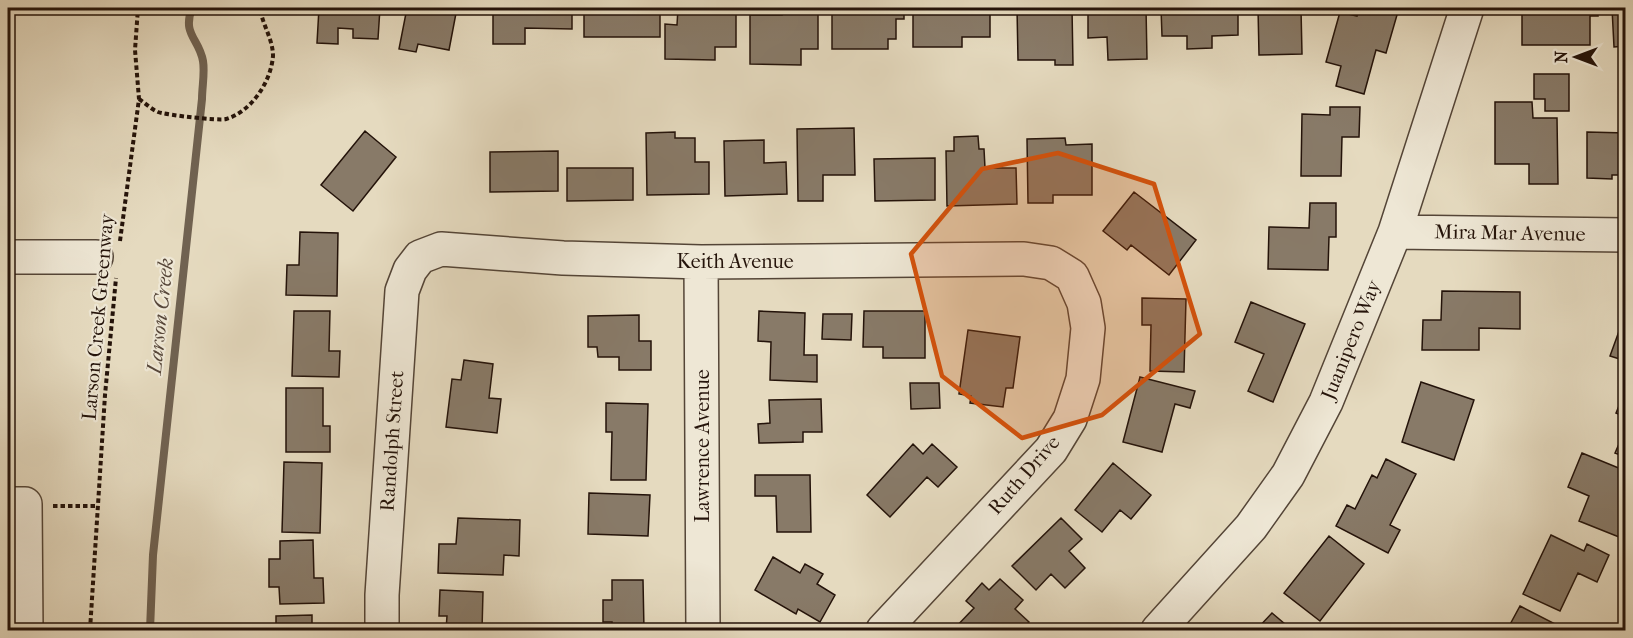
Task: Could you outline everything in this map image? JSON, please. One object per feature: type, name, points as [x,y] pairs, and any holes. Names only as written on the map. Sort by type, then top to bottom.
[{"type":"street","name":"Juanipero Way","points":[[1158,630],[1251,527],[1287,475],[1326,402],[1395,232],[1467,8]]},
{"type":"street","name":"Mira Mar Avenue","points":[[1395,232],[1626,235]]},
{"type":"street","name":"Keith Avenue","points":[[420,257],[441,249],[563,258],[701,262],[1024,259],[1051,263]]},
{"type":"street","points":[[8,257],[111,258]]},
{"type":"street","name":"Randolph Street","points":[[382,630],[382,595],[402,291],[410,270],[420,257]]},
{"type":"street","name":"Lawrence Avenue","points":[[701,262],[703,630]]},
{"type":"street","name":"Ruth Drive","points":[[883,630],[1051,450],[1070,419],[1083,379],[1088,328],[1084,303],[1072,276],[1051,263]]},
{"type":"street","points":[[8,504],[25,504],[26,630]]},
{"type":"path","name":"Larson Creek Greenway","points":[[90,630],[111,258],[139,99],[135,50],[138,8]]},
{"type":"path","points":[[139,99],[160,112],[224,120],[251,104],[270,72],[273,55],[260,8]]},
{"type":"path","points":[[53,506],[98,506]]},
{"type":"highlighted area","points":[[1058,153],[1154,184],[1200,334],[1102,415],[1022,438],[942,376],[911,254],[982,169]]},
{"type":"building","points":[[319,8],[380,8],[378,39],[353,38],[353,29],[338,28],[338,44],[317,43]]},
{"type":"building","points":[[407,8],[457,8],[449,50],[418,44],[416,52],[399,49]]},
{"type":"building","points":[[493,8],[572,8],[572,29],[525,28],[525,44],[493,44]]},
{"type":"building","points":[[584,8],[660,8],[660,37],[584,37]]},
{"type":"building","points":[[678,8],[736,8],[736,47],[715,47],[715,60],[665,59],[665,24],[677,25]]},
{"type":"building","points":[[782,8],[818,8],[818,49],[801,49],[801,65],[750,64],[750,15],[782,15]]},
{"type":"building","points":[[832,8],[904,8],[904,19],[896,19],[896,39],[888,39],[888,49],[832,49]]},
{"type":"building","points":[[913,8],[990,8],[990,37],[962,37],[962,47],[913,47]]},
{"type":"building","points":[[1017,8],[1072,8],[1073,65],[1055,65],[1055,60],[1018,60]]},
{"type":"building","points":[[1088,8],[1146,8],[1147,59],[1108,60],[1107,37],[1088,38]]},
{"type":"building","points":[[1161,8],[1238,8],[1238,35],[1212,36],[1212,48],[1187,49],[1187,36],[1162,36]]},
{"type":"building","points":[[1258,8],[1301,9],[1302,54],[1259,55]]},
{"type":"building","points":[[1360,8],[1399,8],[1386,53],[1376,50],[1364,94],[1336,86],[1341,66],[1326,62],[1340,12],[1357,16]]},
{"type":"building","points":[[1522,8],[1597,8],[1598,16],[1590,16],[1590,45],[1522,45]]},
{"type":"building","points":[[1612,8],[1626,8],[1626,46],[1614,47]]},
{"type":"building","points":[[1534,74],[1569,74],[1569,111],[1545,111],[1545,99],[1534,99]]},
{"type":"building","points":[[1495,102],[1532,102],[1533,118],[1557,118],[1558,184],[1529,184],[1529,164],[1495,164]]},
{"type":"building","points":[[1330,107],[1360,107],[1359,137],[1342,137],[1341,176],[1301,176],[1302,114],[1330,115]]},
{"type":"building","points":[[854,128],[855,175],[823,175],[823,201],[798,201],[797,129]]},
{"type":"building","points":[[365,131],[396,157],[353,211],[321,185]]},
{"type":"building","points":[[675,132],[675,138],[695,138],[695,162],[709,162],[709,194],[647,195],[646,133]]},
{"type":"building","points":[[1587,132],[1626,133],[1626,175],[1612,175],[1612,179],[1587,178]]},
{"type":"building","points":[[978,136],[979,149],[984,149],[985,168],[1016,168],[1017,204],[947,206],[946,151],[954,151],[954,137]]},
{"type":"building","points":[[1065,138],[1066,145],[1092,144],[1092,195],[1053,195],[1053,203],[1028,203],[1027,139]]},
{"type":"building","points":[[764,140],[764,163],[786,162],[787,194],[725,196],[724,141]]},
{"type":"building","points":[[558,151],[558,191],[490,192],[490,152]]},
{"type":"building","points":[[935,158],[935,200],[875,201],[874,159]]},
{"type":"building","points":[[567,168],[633,168],[633,200],[567,201]]},
{"type":"building","points":[[1134,192],[1196,240],[1169,275],[1131,245],[1127,250],[1103,231]]},
{"type":"building","points":[[1310,203],[1336,203],[1336,237],[1329,237],[1328,270],[1268,269],[1269,227],[1309,228]]},
{"type":"building","points":[[300,232],[338,233],[337,296],[286,295],[287,265],[299,265]]},
{"type":"building","points":[[1442,291],[1520,292],[1520,329],[1479,328],[1479,350],[1422,350],[1423,320],[1441,320]]},
{"type":"building","points":[[1142,298],[1186,299],[1184,372],[1150,371],[1151,325],[1142,325]]},
{"type":"building","points":[[1251,302],[1305,324],[1273,402],[1248,391],[1264,354],[1235,342]]},
{"type":"building","points":[[294,311],[330,311],[329,351],[340,351],[339,377],[292,376]]},
{"type":"building","points":[[759,311],[805,313],[804,355],[817,355],[817,382],[770,380],[771,342],[758,341]]},
{"type":"building","points":[[864,311],[925,311],[925,358],[883,358],[883,347],[863,347]]},
{"type":"building","points":[[1626,312],[1626,361],[1610,356]]},
{"type":"building","points":[[823,314],[852,314],[851,340],[822,339]]},
{"type":"building","points":[[639,315],[639,341],[651,341],[651,370],[619,370],[619,357],[598,357],[597,347],[588,347],[588,316]]},
{"type":"building","points":[[968,330],[1020,337],[1013,388],[1006,388],[1003,407],[970,403],[971,396],[959,394]]},
{"type":"building","points":[[464,360],[493,364],[489,398],[501,399],[497,433],[446,427],[452,379],[461,380]]},
{"type":"building","points":[[1140,377],[1195,391],[1190,408],[1175,404],[1162,452],[1123,442]]},
{"type":"building","points":[[1421,382],[1474,400],[1454,460],[1402,442]]},
{"type":"building","points":[[910,383],[939,383],[940,408],[911,409]]},
{"type":"building","points":[[286,388],[323,388],[323,426],[330,426],[330,452],[286,452]]},
{"type":"building","points":[[1626,389],[1626,417],[1616,413]]},
{"type":"building","points":[[821,399],[822,432],[803,432],[803,442],[759,443],[758,424],[770,423],[769,400]]},
{"type":"building","points":[[606,403],[648,404],[646,480],[611,480],[612,432],[606,432]]},
{"type":"building","points":[[1626,428],[1626,457],[1615,453]]},
{"type":"building","points":[[913,444],[923,454],[932,444],[957,467],[938,487],[927,477],[890,517],[867,495]]},
{"type":"building","points":[[1582,453],[1626,471],[1626,519],[1619,537],[1579,521],[1589,496],[1568,487]]},
{"type":"building","points":[[1386,459],[1416,474],[1390,525],[1400,530],[1388,553],[1336,526],[1347,505],[1355,509],[1372,475],[1377,478]]},
{"type":"building","points":[[284,462],[322,463],[320,533],[282,532]]},
{"type":"building","points":[[1113,463],[1151,495],[1131,519],[1120,510],[1102,532],[1075,510]]},
{"type":"building","points":[[755,475],[810,475],[811,532],[777,532],[776,496],[755,496]]},
{"type":"building","points":[[589,493],[650,495],[648,536],[588,534]]},
{"type":"building","points":[[458,518],[520,520],[519,556],[504,555],[503,575],[438,573],[439,544],[456,544]]},
{"type":"building","points":[[1061,518],[1082,539],[1069,551],[1085,568],[1065,588],[1051,574],[1036,590],[1012,566]]},
{"type":"building","points":[[1551,535],[1584,551],[1587,544],[1609,555],[1597,582],[1578,573],[1560,611],[1523,594]]},
{"type":"building","points":[[1329,536],[1364,564],[1320,621],[1284,593]]},
{"type":"building","points":[[313,540],[314,578],[323,578],[324,603],[280,604],[279,587],[269,587],[269,559],[280,559],[280,541]]},
{"type":"building","points":[[773,557],[800,573],[805,564],[823,574],[817,584],[835,595],[820,622],[798,609],[796,614],[755,590]]},
{"type":"building","points":[[1000,579],[1023,600],[1015,609],[1029,622],[1021,630],[953,630],[974,608],[966,601],[982,583],[989,590]]},
{"type":"building","points":[[612,580],[643,580],[644,630],[612,630],[612,622],[603,622],[603,600],[612,600]]},
{"type":"building","points":[[440,590],[483,592],[482,630],[446,630],[447,616],[439,616]]},
{"type":"building","points":[[1520,606],[1563,628],[1562,630],[1507,630]]},
{"type":"building","points":[[1272,613],[1292,630],[1256,630]]},
{"type":"building","points":[[312,615],[312,630],[276,630],[276,616]]},
{"type":"waterway","name":"Larson Creek","points":[[150,630],[153,555],[204,75],[201,53],[190,31],[189,17],[192,8]]}]
